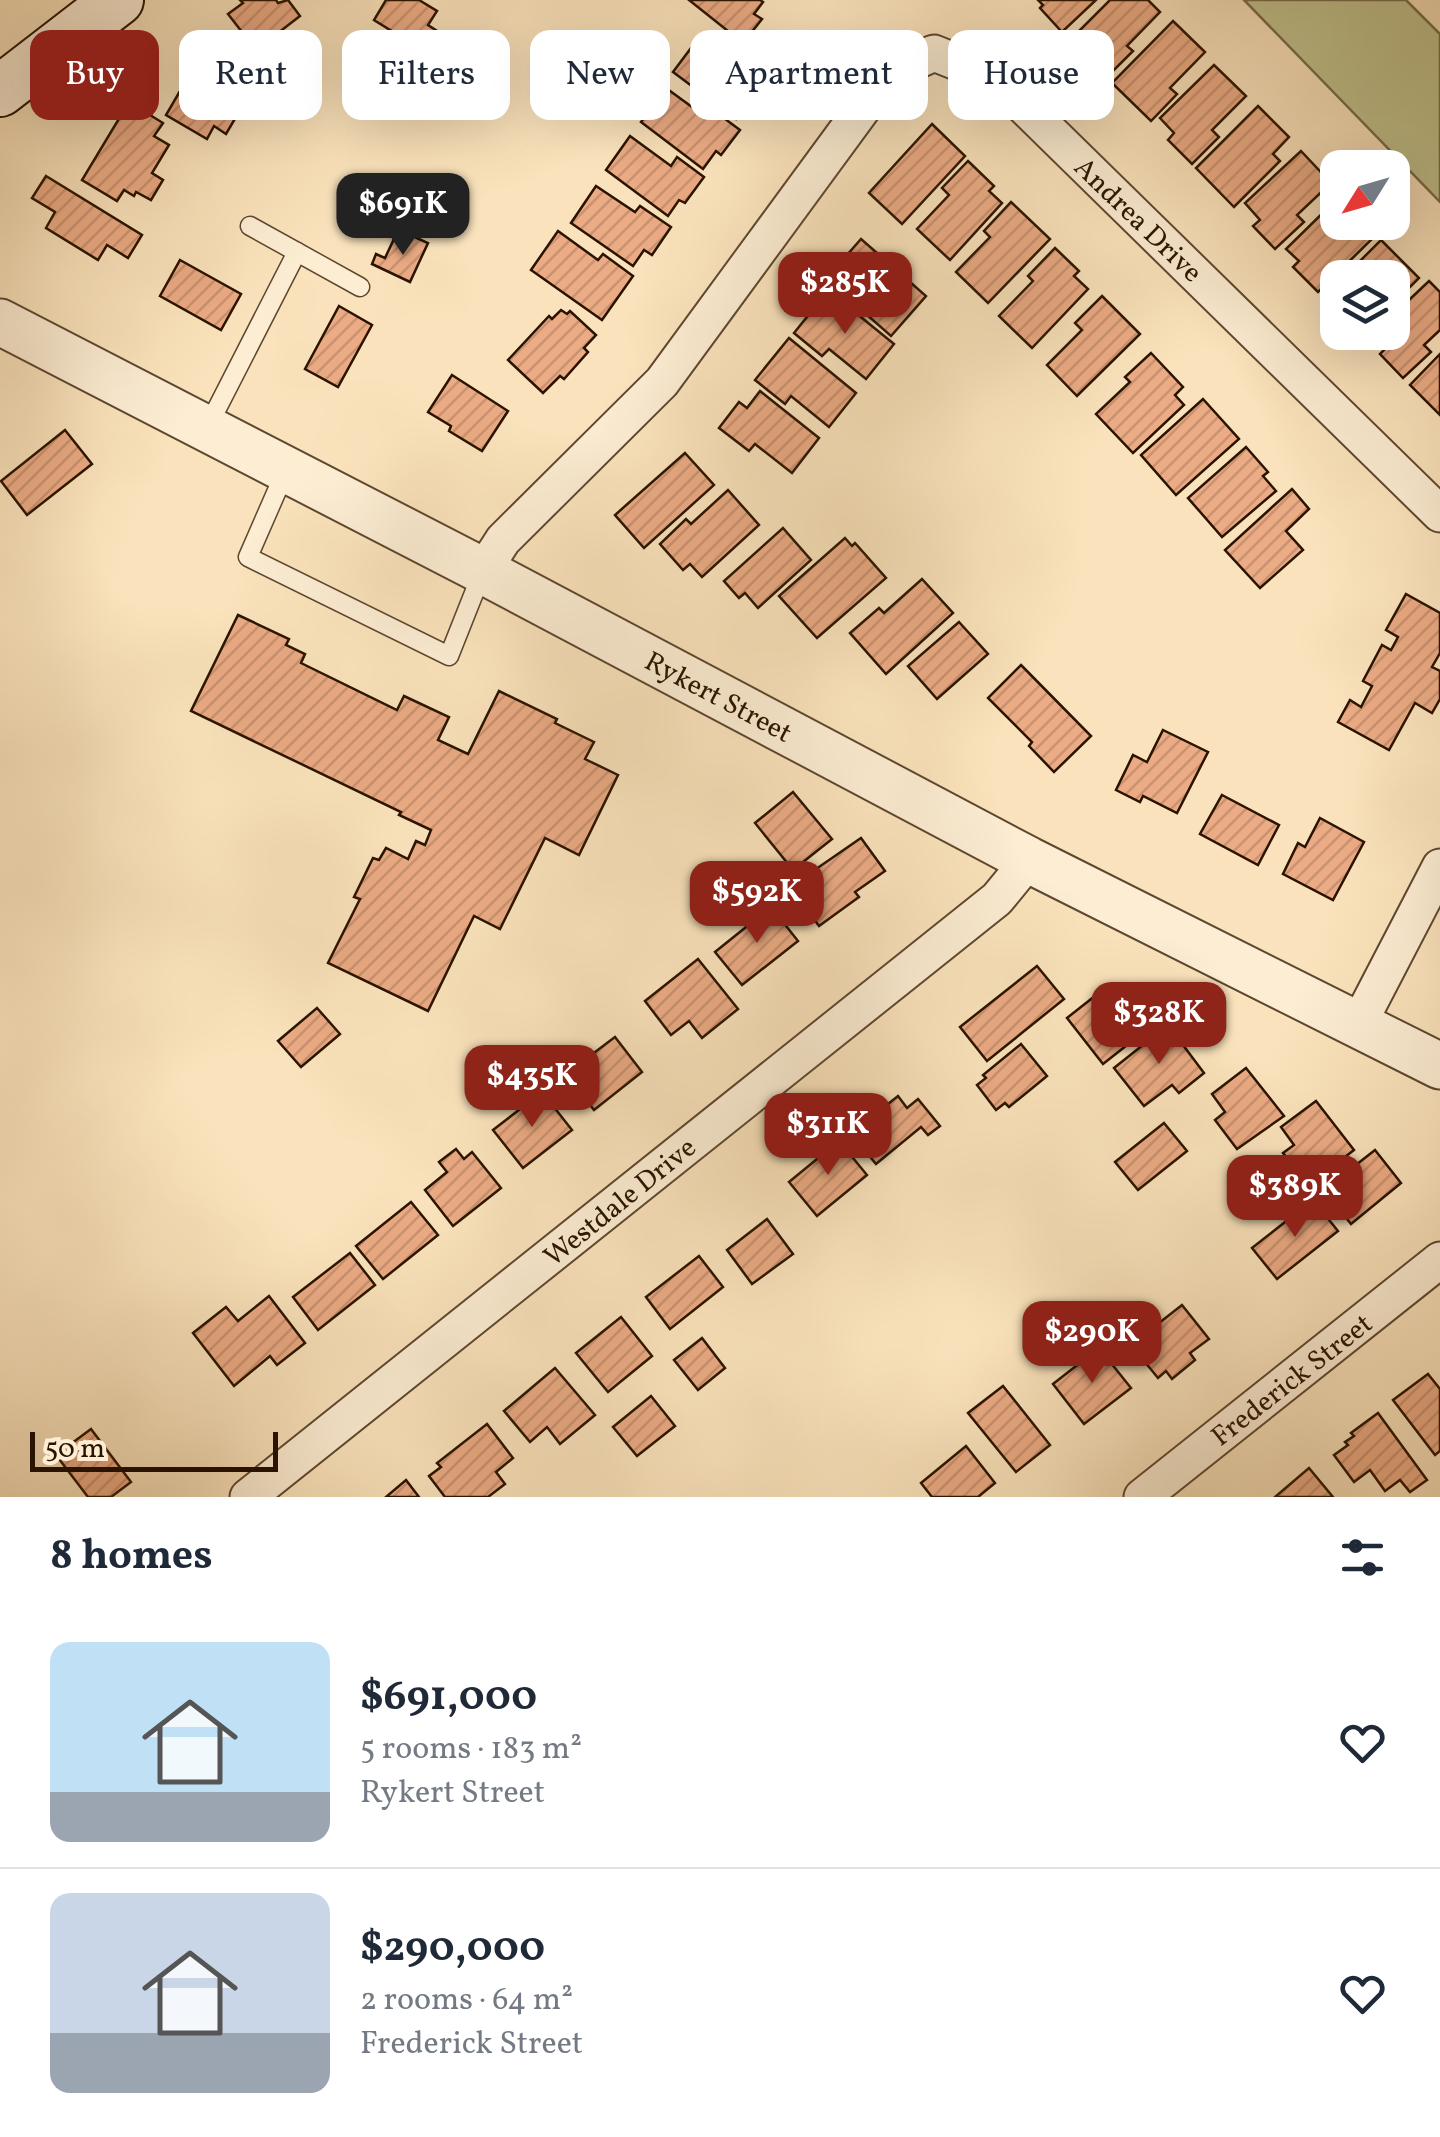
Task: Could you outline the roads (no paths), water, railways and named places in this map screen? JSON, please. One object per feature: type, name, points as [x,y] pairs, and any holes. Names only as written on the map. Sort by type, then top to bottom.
[{"type":"main road","points":[[3,90],[118,0]]},
{"type":"street","name":"Andrea Drive","points":[[483,571],[502,540],[662,382],[888,74],[934,53],[994,77],[1440,514]]},
{"type":"street","name":"Rykert Street","points":[[0,322],[483,571],[1029,860],[1440,1066]]},
{"type":"street","name":"Westdale Drive","points":[[257,1494],[997,899],[1029,860]]},
{"type":"street","points":[[1359,1024],[1440,868]]},
{"type":"street","name":"Frederick Street","points":[[1142,1497],[1440,1260]]},
{"type":"lane","points":[[250,226],[360,287]]},
{"type":"lane","points":[[206,428],[297,252]]},
{"type":"lane","points":[[286,470],[248,557],[449,656],[483,571]]}]
